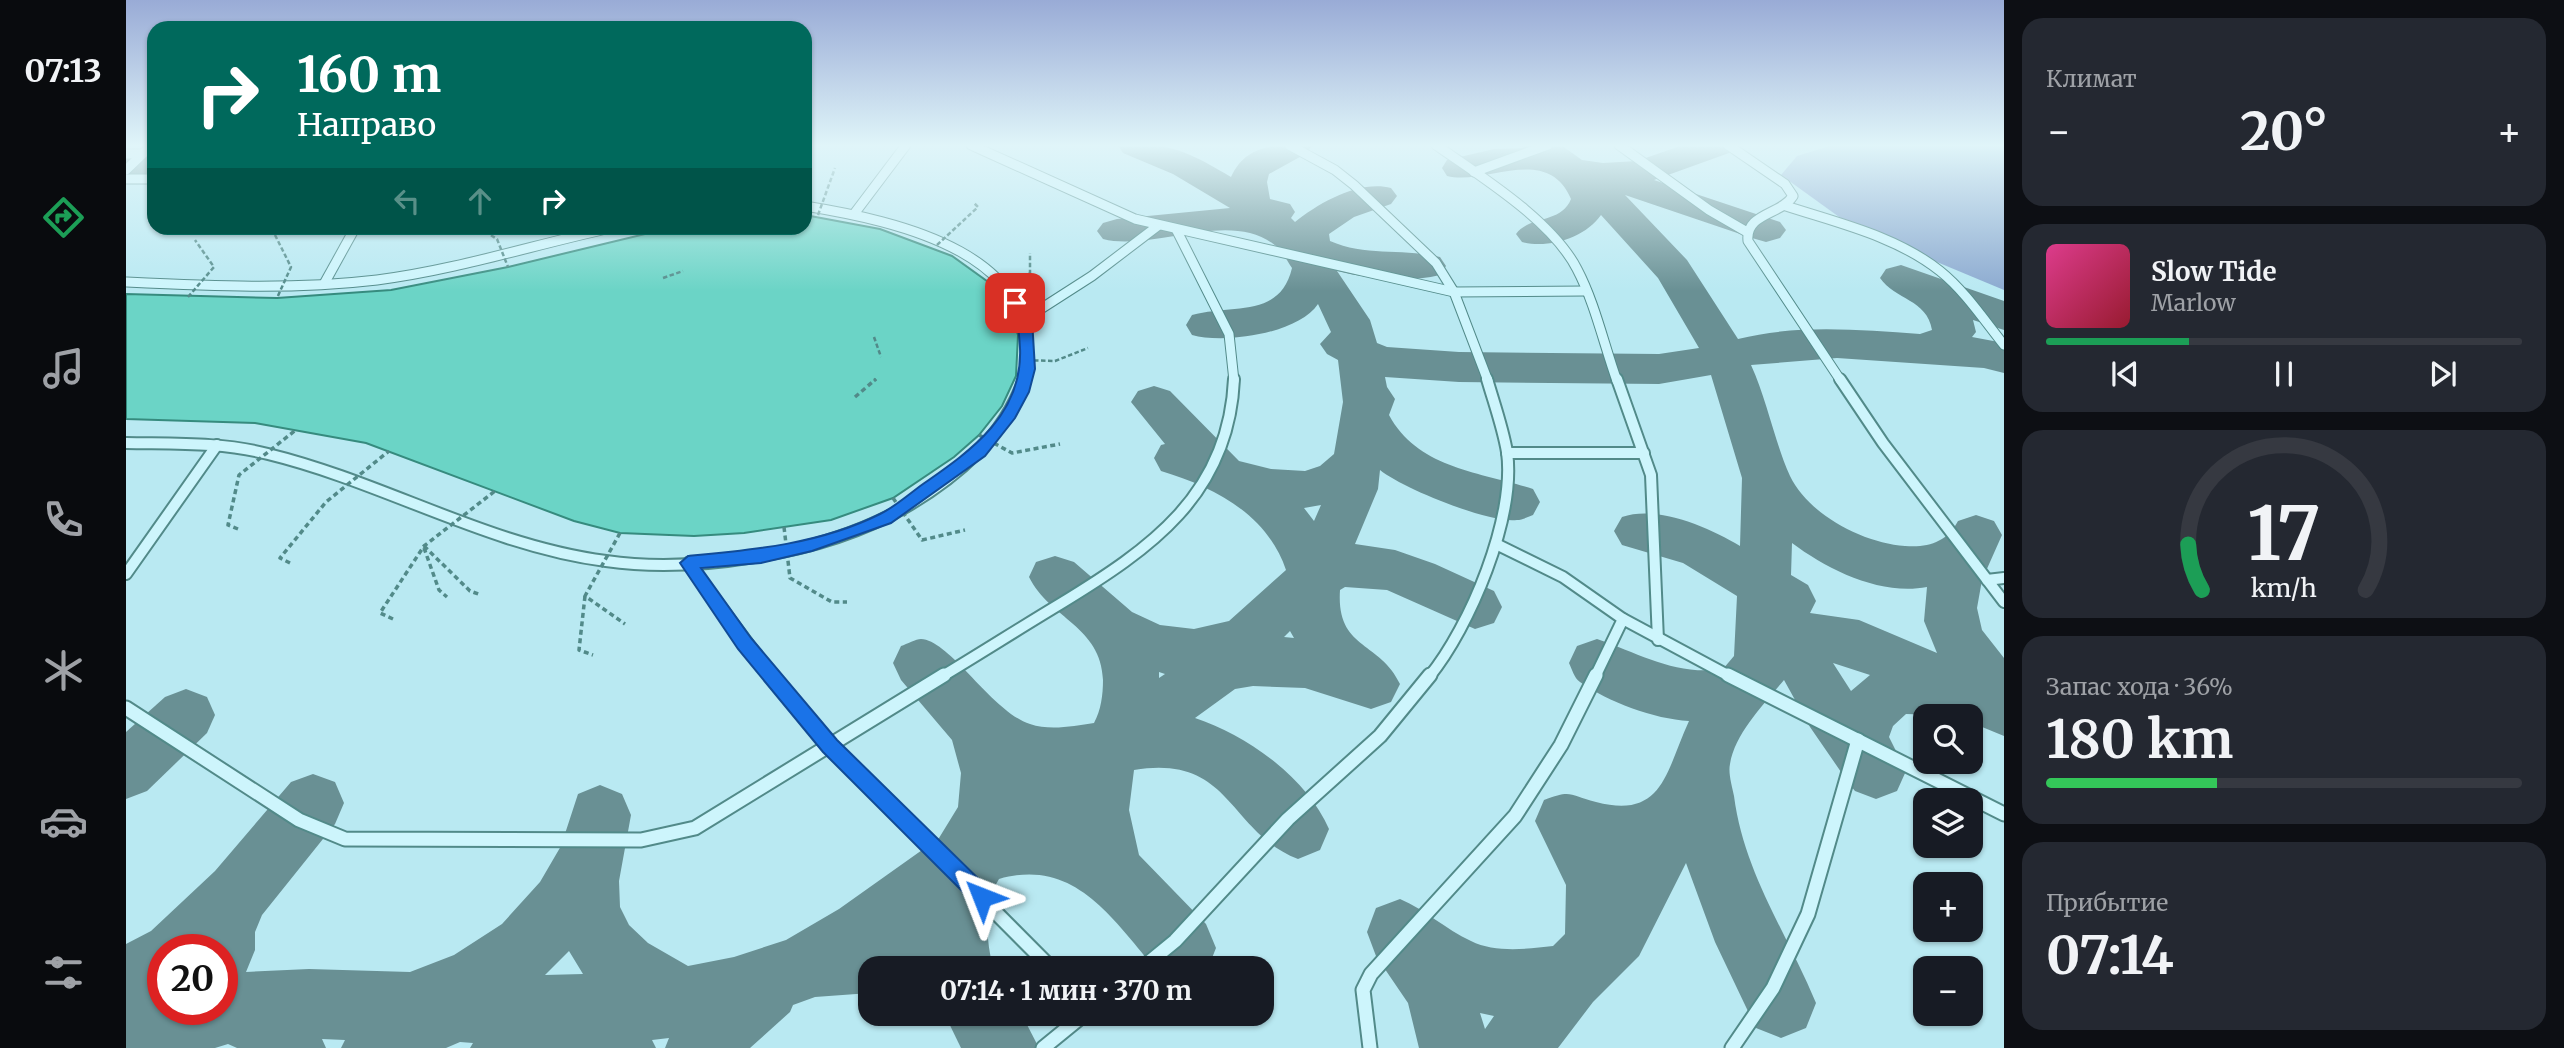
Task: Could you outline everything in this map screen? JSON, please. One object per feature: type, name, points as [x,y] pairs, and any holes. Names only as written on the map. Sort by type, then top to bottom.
[{"type":"lane","points":[[854,214],[869,194]]},
{"type":"lane","points":[[1078,194],[1126,216],[1159,225],[1454,292],[1585,291]]},
{"type":"lane","points":[[1156,956],[1175,940],[1287,819],[1380,736],[1441,662],[1458,632],[1496,544],[1505,500],[1507,453],[1484,366],[1454,292],[1436,263],[1365,194]]},
{"type":"lane","points":[[1499,194],[1568,253],[1585,291],[1644,453],[1654,496],[1658,640]]},
{"type":"lane","points":[[1687,194],[1747,232],[1754,251],[1861,410],[2004,602]]},
{"type":"lane","points":[[1747,232],[1754,220],[1786,206],[1793,196],[1792,194]]},
{"type":"lane","points":[[1786,206],[1879,238],[1928,263],[1948,279],[2004,345]]},
{"type":"lane","points":[[126,443],[217,445],[265,452],[349,476],[455,518],[588,558],[688,563],[761,556],[812,545],[886,518],[980,452],[1007,418],[1021,392],[1028,369],[1025,319],[1004,287],[969,258],[919,232],[854,214],[812,207]]},
{"type":"lane","points":[[1025,319],[1092,276],[1159,225]]},
{"type":"lane","points":[[126,708],[299,820],[345,839],[641,839],[668,836],[714,818],[1128,561],[1149,546],[1186,510],[1206,481],[1230,423],[1235,395],[1234,358],[1230,335],[1216,300],[1176,229]]},
{"type":"lane","points":[[324,284],[351,235]]},
{"type":"lane","points":[[126,282],[219,287],[324,284],[413,274],[581,235]]},
{"type":"lane","points":[[126,574],[217,445]]},
{"type":"lane","points":[[1507,453],[1644,453]]},
{"type":"lane","points":[[1496,544],[1563,577],[1623,620],[1658,640],[2004,814]]},
{"type":"lane","points":[[688,563],[745,643],[830,746],[1039,956]]},
{"type":"lane","points":[[1987,580],[2004,578]]},
{"type":"lane","points":[[1370,1048],[1363,990],[1371,974],[1530,796],[1574,721],[1623,620]]},
{"type":"lane","points":[[1732,1048],[1773,988],[1808,914],[1858,740]]},
{"type":"lane","points":[[1043,1048],[1070,1026]]},
{"type":"path","points":[[818,215],[826,194]]},
{"type":"path","points":[[937,245],[978,206],[972,202]]},
{"type":"path","points":[[275,235],[291,267],[277,298]]},
{"type":"path","points":[[490,235],[497,239],[508,267]]},
{"type":"path","points":[[188,298],[214,267],[195,240]]},
{"type":"path","points":[[997,288],[1030,273],[1030,253]]},
{"type":"path","points":[[663,277],[682,270]]},
{"type":"path","points":[[874,337],[881,358]]},
{"type":"path","points":[[1020,360],[1055,361],[1088,348]]},
{"type":"path","points":[[855,397],[876,379]]},
{"type":"path","points":[[238,529],[228,525],[239,475],[296,429]]},
{"type":"path","points":[[979,435],[1012,453],[1059,444]]},
{"type":"path","points":[[290,563],[280,558],[326,502],[389,451]]},
{"type":"path","points":[[393,620],[380,612],[424,546],[495,491]]},
{"type":"path","points":[[892,498],[922,540],[965,530]]},
{"type":"path","points":[[784,527],[790,578],[832,602],[846,602]]},
{"type":"path","points":[[593,655],[579,650],[586,596],[620,533]]},
{"type":"path","points":[[424,546],[470,591],[481,595]]},
{"type":"path","points":[[424,546],[439,590],[447,597]]},
{"type":"path","points":[[586,596],[625,624]]},
{"type":"shaded area","points":[[1807,194],[2004,194],[2004,290],[1853,227]]},
{"type":"building","points":[[812,216],[880,229],[952,256],[991,284],[1009,306],[1018,335],[1016,376],[1002,406],[979,435],[954,457],[893,498],[831,520],[744,533],[694,536],[620,533],[574,521],[366,443],[255,423],[126,419],[126,294],[277,298],[391,290],[508,267],[641,235],[812,235]]},
{"type":"taxiway","points":[[1233,194],[1253,206]]},
{"type":"taxiway","points":[[1249,194],[1253,206]]},
{"type":"taxiway","points":[[1536,234],[1554,230],[1576,220],[1587,208],[1590,199],[1588,194]]},
{"type":"taxiway","points":[[1600,194],[1643,235],[1672,269],[1698,306],[1725,357]]},
{"type":"taxiway","points":[[1658,194],[1766,230]]},
{"type":"taxiway","points":[[1311,247],[1310,229],[1340,209],[1378,196]]},
{"type":"taxiway","points":[[1253,206],[1276,212]]},
{"type":"taxiway","points":[[1253,206],[1290,238]]},
{"type":"taxiway","points":[[1117,231],[1202,221],[1236,220],[1270,228],[1290,238]]},
{"type":"taxiway","points":[[1290,238],[1311,247]]},
{"type":"taxiway","points":[[1290,238],[1313,267]]},
{"type":"taxiway","points":[[1311,247],[1350,261],[1375,265],[1426,266]]},
{"type":"taxiway","points":[[1311,247],[1313,267]]},
{"type":"taxiway","points":[[1207,325],[1258,320],[1289,309],[1301,299],[1309,285],[1313,267]]},
{"type":"taxiway","points":[[1313,267],[1349,320],[1358,352]]},
{"type":"taxiway","points":[[1901,278],[1936,298],[1952,322],[1954,332],[1949,340],[1922,349]]},
{"type":"taxiway","points":[[1921,285],[2004,316]]},
{"type":"taxiway","points":[[1725,357],[1764,347],[1837,343],[1922,349]]},
{"type":"taxiway","points":[[1342,344],[1358,352]]},
{"type":"taxiway","points":[[1922,349],[1984,353],[2004,358]]},
{"type":"taxiway","points":[[1358,352],[1387,362],[1459,367],[1659,369],[1725,357]]},
{"type":"taxiway","points":[[1358,352],[1366,402],[1358,457]]},
{"type":"taxiway","points":[[1725,357],[1739,387],[1765,471],[1768,509],[1764,586]]},
{"type":"taxiway","points":[[1372,399],[1366,415],[1377,435],[1391,452],[1408,466],[1449,485],[1515,502]]},
{"type":"taxiway","points":[[1154,402],[1220,473]]},
{"type":"taxiway","points":[[1358,457],[1360,454]]},
{"type":"taxiway","points":[[1238,479],[1288,490],[1322,486],[1350,469],[1358,457]]},
{"type":"taxiway","points":[[1314,579],[1353,489],[1358,457]]},
{"type":"taxiway","points":[[1178,458],[1220,473]]},
{"type":"taxiway","points":[[1220,473],[1254,491],[1284,518],[1306,554],[1314,579]]},
{"type":"taxiway","points":[[1767,480],[1783,503],[1804,525],[1829,543],[1857,557],[1887,566],[1917,568],[1945,562],[1970,549]]},
{"type":"taxiway","points":[[1640,531],[1699,547],[1764,586]]},
{"type":"taxiway","points":[[1970,549],[1976,535]]},
{"type":"taxiway","points":[[1970,549],[1953,590],[1950,608],[1952,621],[1955,633],[1968,656],[2004,696]]},
{"type":"taxiway","points":[[1314,579],[1333,568],[1374,566],[1416,579],[1475,607]]},
{"type":"taxiway","points":[[1055,577],[1092,607],[1113,629]]},
{"type":"taxiway","points":[[1216,669],[1294,593],[1314,579]]},
{"type":"taxiway","points":[[1314,579],[1312,614],[1320,636],[1337,657],[1371,684]]},
{"type":"taxiway","points":[[1762,664],[1764,586]]},
{"type":"taxiway","points":[[1764,586],[1789,601]]},
{"type":"taxiway","points":[[1781,609],[1793,637]]},
{"type":"taxiway","points":[[1113,629],[1125,650],[1131,674],[1131,700],[1124,724],[1113,746]]},
{"type":"taxiway","points":[[1113,629],[1144,644],[1177,652],[1211,651],[1244,639]]},
{"type":"taxiway","points":[[1793,637],[1817,636],[1859,644],[2004,710]]},
{"type":"taxiway","points":[[1740,690],[1781,644],[1793,637]]},
{"type":"taxiway","points":[[1793,637],[1819,691],[1871,765]]},
{"type":"taxiway","points":[[1216,669],[1253,662],[1288,662],[1323,668],[1359,680]]},
{"type":"taxiway","points":[[921,663],[980,726],[1015,747],[1058,755],[1111,747]]},
{"type":"taxiway","points":[[1597,663],[1632,680],[1666,692],[1701,696],[1740,690]]},
{"type":"taxiway","points":[[1113,746],[1216,669]]},
{"type":"taxiway","points":[[1214,673],[1216,669]]},
{"type":"taxiway","points":[[1876,771],[1858,740],[1865,722],[1882,698],[1904,689],[1953,691]]},
{"type":"taxiway","points":[[1678,815],[1714,730],[1740,690]]},
{"type":"taxiway","points":[[126,771],[186,715]]},
{"type":"taxiway","points":[[964,853],[984,820],[992,789],[988,757],[973,721]]},
{"type":"taxiway","points":[[1112,747],[1167,740],[1203,748],[1233,766],[1298,829]]},
{"type":"taxiway","points":[[567,1010],[648,1006],[704,999],[734,992],[802,968],[863,933],[1111,747]]},
{"type":"taxiway","points":[[1112,747],[1101,784],[1098,822],[1114,873]]},
{"type":"taxiway","points":[[1700,770],[1710,833],[1727,891],[1781,1003]]},
{"type":"taxiway","points":[[222,934],[228,912],[239,892],[269,852],[313,803]]},
{"type":"taxiway","points":[[600,815],[587,881],[587,907],[594,929],[606,949],[624,967],[683,1001]]},
{"type":"taxiway","points":[[1595,952],[1601,917],[1598,885],[1587,854],[1566,821],[1596,832],[1624,836],[1651,832],[1678,815]]},
{"type":"taxiway","points":[[1595,952],[1615,932],[1678,815]]},
{"type":"taxiway","points":[[978,854],[1010,845],[1042,843],[1069,849],[1094,861],[1116,878],[1182,948]]},
{"type":"taxiway","points":[[978,854],[982,848]]},
{"type":"taxiway","points":[[957,956],[954,921],[957,905],[966,876],[978,854]]},
{"type":"taxiway","points":[[974,855],[978,854]]},
{"type":"taxiway","points":[[425,1000],[478,979],[503,965],[525,947],[546,928],[563,906],[589,855]]},
{"type":"taxiway","points":[[197,934],[233,896]]},
{"type":"taxiway","points":[[1400,932],[1439,961],[1470,976],[1502,983],[1535,983],[1569,978]]},
{"type":"taxiway","points":[[1407,943],[1438,988],[1455,1048]]},
{"type":"taxiway","points":[[1569,978],[1595,952]]},
{"type":"taxiway","points":[[819,964],[858,959]]},
{"type":"taxiway","points":[[126,983],[147,970]]},
{"type":"taxiway","points":[[1513,1048],[1569,978]]},
{"type":"taxiway","points":[[701,1048],[739,1009],[766,988]]},
{"type":"taxiway","points":[[238,1007],[309,1004],[567,1010]]},
{"type":"taxiway","points":[[142,1048],[181,1025],[230,1008],[276,1030],[290,1048]]},
{"type":"taxiway","points":[[506,1048],[567,1010]]},
{"type":"taxiway","points":[[567,1010],[597,1023],[620,1048]]},
{"type":"taxiway","points":[[377,1048],[413,1025],[449,1012]]},
{"type":"taxiway","points":[[988,1026],[1003,1048]]},
{"type":"route","points":[[982,897],[830,746],[745,643],[688,563],[761,556],[812,545],[886,518],[980,452],[1007,418],[1021,392],[1028,369],[1025,319],[1015,303]]}]
